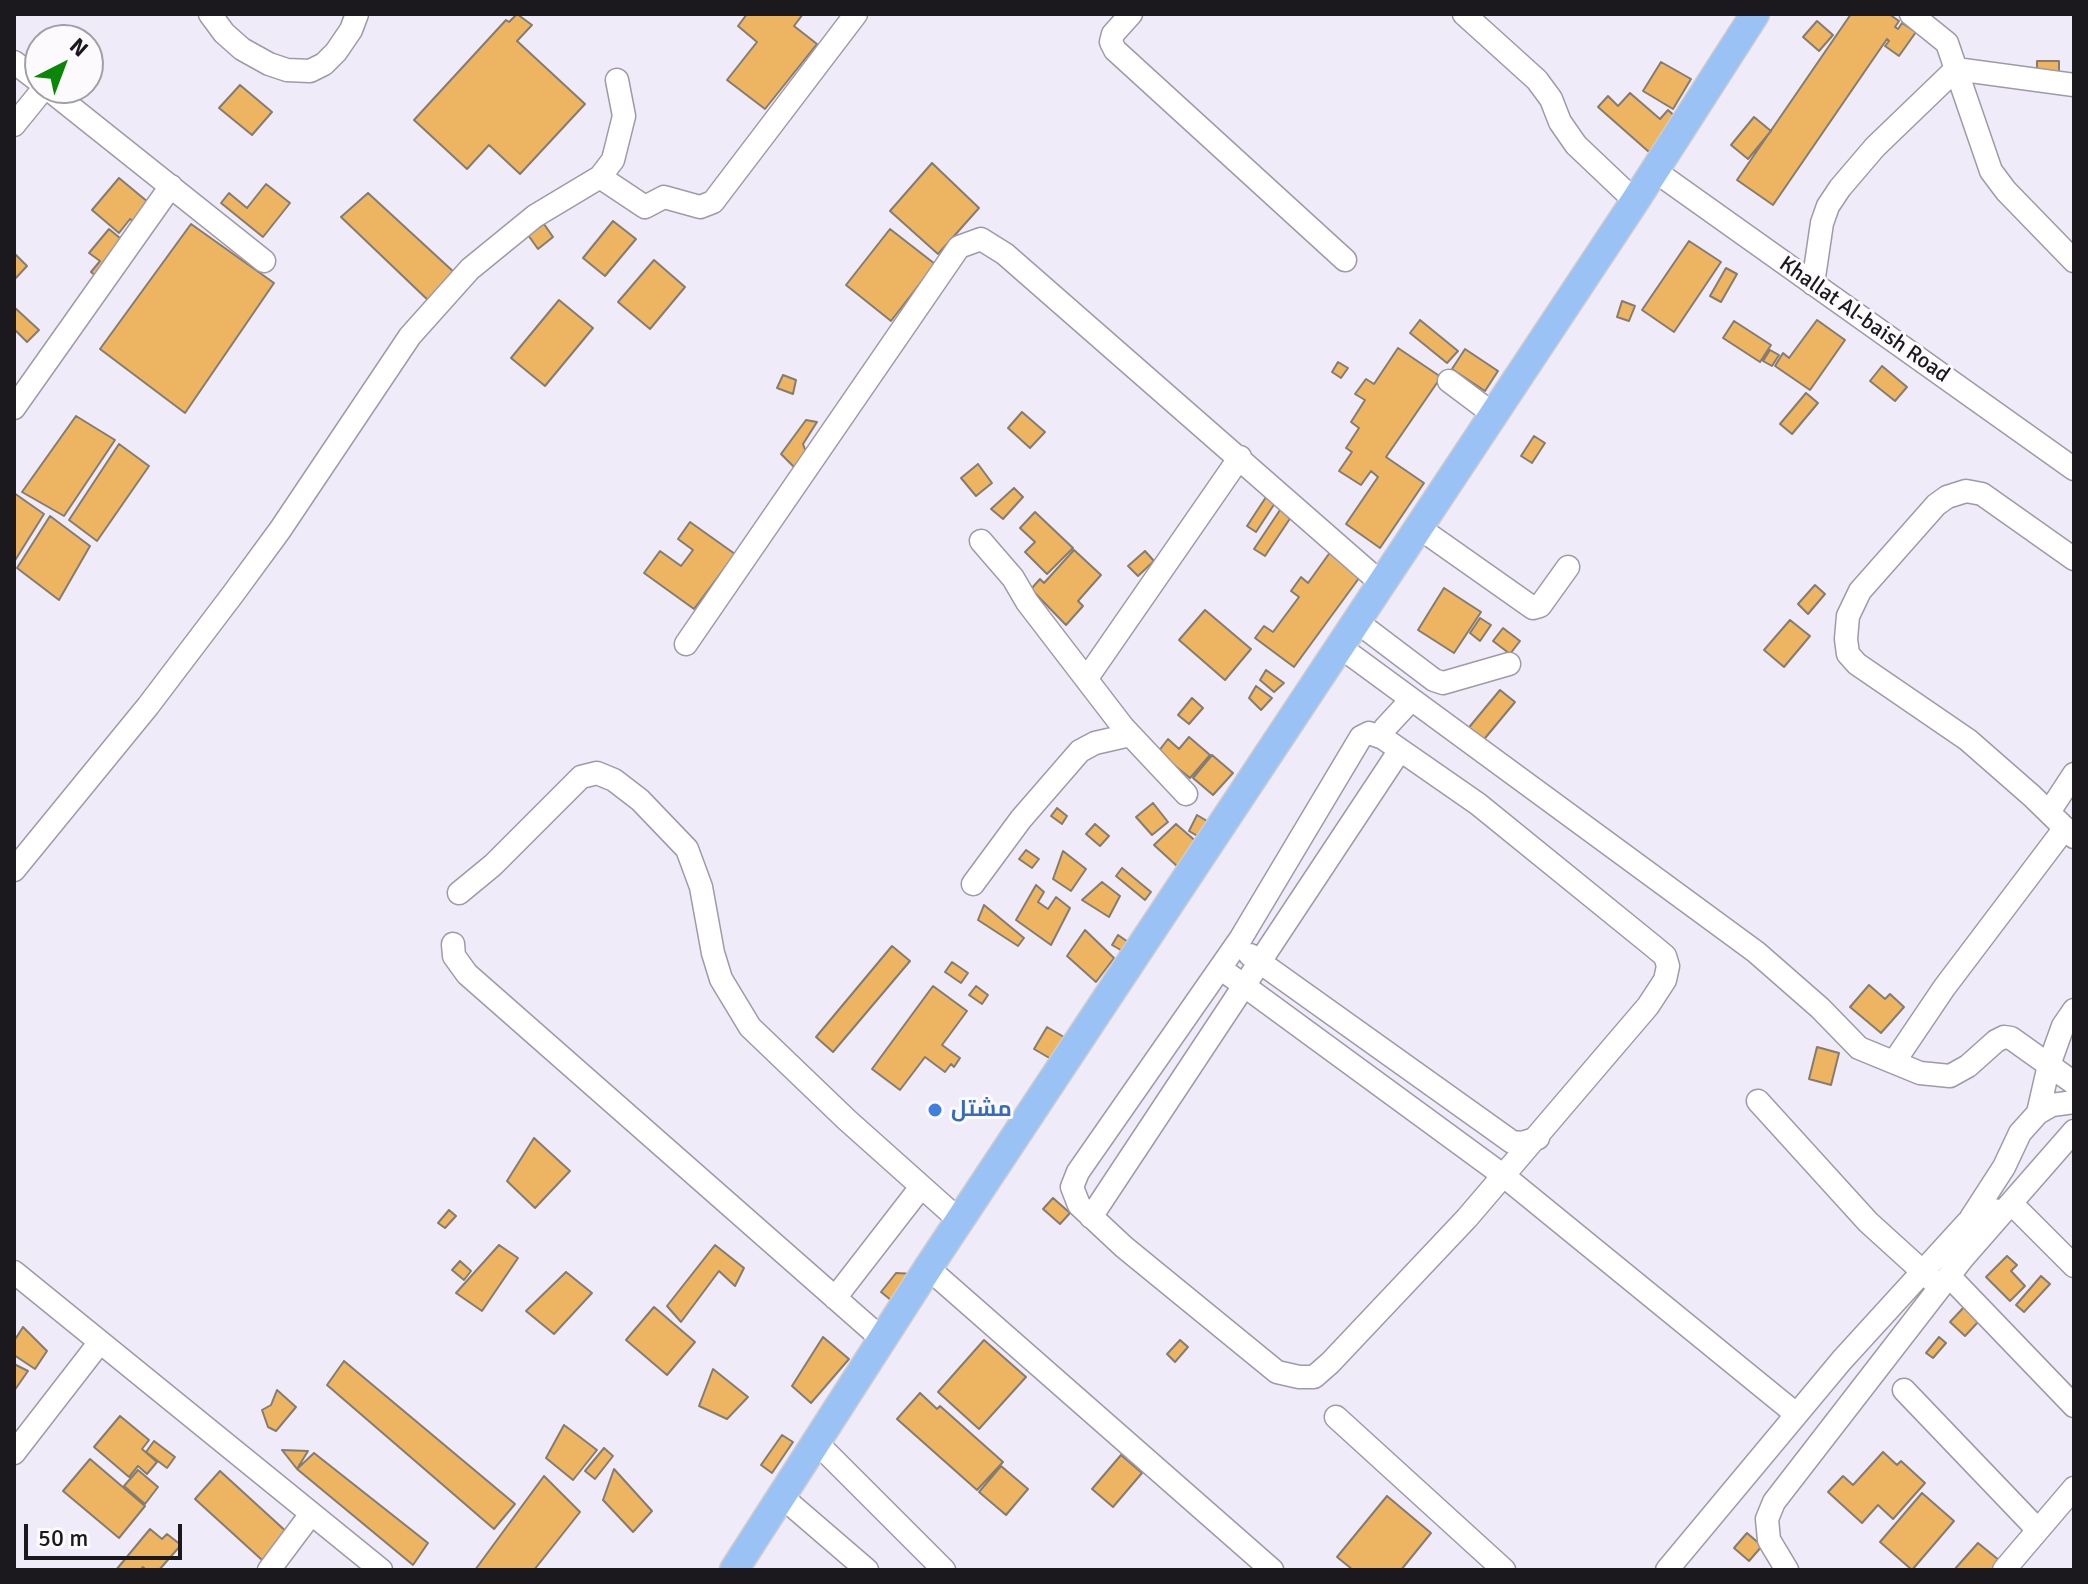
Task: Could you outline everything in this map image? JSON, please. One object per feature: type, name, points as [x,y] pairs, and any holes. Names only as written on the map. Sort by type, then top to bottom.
[{"type":"main road","points":[[734,1570],[959,1220],[1655,171],[1755,14]]},
{"type":"street","points":[[210,14],[224,33],[242,49],[278,67],[310,71],[324,64],[336,52],[351,30],[357,14]]},
{"type":"street","points":[[600,177],[645,207],[664,197],[700,207],[713,202],[856,14]]},
{"type":"street","points":[[1131,14],[1113,34],[1111,42],[1115,50],[1345,260]]},
{"type":"street","points":[[1464,14],[1537,80],[1576,145],[1635,201]]},
{"type":"street","points":[[1911,14],[1947,43],[1991,171],[2006,191],[2074,261]]},
{"type":"street","points":[[1956,69],[2074,85]]},
{"type":"street","points":[[1813,284],[1822,223],[1828,206],[1875,147],[1956,69]]},
{"type":"street","points":[[14,870],[148,706],[233,594],[280,530],[410,336],[470,269],[535,216],[600,177],[613,160],[624,116],[617,80]]},
{"type":"street","points":[[14,125],[32,104]]},
{"type":"street","points":[[66,104],[264,261]]},
{"type":"street","name":"Khallat Al-baish Road","points":[[1655,171],[2074,469]]},
{"type":"street","points":[[14,408],[171,186]]},
{"type":"street","points":[[686,644],[959,247],[981,239],[1005,254],[1381,583]]},
{"type":"street","points":[[1449,381],[1493,414]]},
{"type":"street","points":[[1087,678],[1240,457]]},
{"type":"street","points":[[2063,826],[1968,740],[1857,664],[1848,654],[1846,639],[1848,616],[1860,591],[1936,505],[1947,497],[1966,491],[1992,499],[2074,559]]},
{"type":"street","points":[[1418,527],[1533,608],[1540,606],[1568,567]]},
{"type":"street","points":[[981,541],[1013,578],[1027,602],[1130,735],[1186,794]]},
{"type":"street","points":[[1356,621],[1434,680],[1443,683],[1509,664]]},
{"type":"street","points":[[1339,646],[1756,952],[1820,1008],[1859,1048],[1920,1073],[1950,1076],[1968,1066],[1996,1041],[2011,1038],[2074,1083]]},
{"type":"street","points":[[1391,744],[1385,728],[1411,700]]},
{"type":"street","points":[[1369,733],[1391,744],[1478,804],[1665,956],[1668,966],[1665,980],[1648,1006],[1538,1138],[1425,1263],[1314,1377],[1277,1372],[1124,1247],[1074,1198],[1072,1187],[1078,1172],[1236,945],[1361,737],[1369,733]]},
{"type":"street","points":[[973,884],[1021,819],[1080,751],[1095,743],[1130,735]]},
{"type":"street","points":[[1091,1217],[1260,961],[1391,744]]},
{"type":"street","points":[[459,893],[493,865],[581,777],[597,773],[614,780],[640,800],[687,849],[701,887],[721,979],[750,1027],[959,1220]]},
{"type":"street","points":[[1894,1062],[1944,988],[2063,826],[2074,774]]},
{"type":"street","points":[[453,944],[454,956],[467,974],[882,1339]]},
{"type":"street","points":[[1236,945],[1512,1142],[1522,1143],[1538,1138]]},
{"type":"street","points":[[1220,968],[1504,1176],[1796,1414]]},
{"type":"street","points":[[2038,1113],[2049,1065],[2063,1026],[2074,1010]]},
{"type":"street","points":[[1758,1101],[1868,1222],[1923,1271],[1945,1281],[2074,1406]]},
{"type":"street","points":[[1667,1570],[1796,1414],[1968,1222],[2004,1167],[2020,1133],[2038,1113],[2052,1105],[2074,1102]]},
{"type":"street","points":[[1787,1570],[1769,1540],[1767,1519],[1774,1502],[1945,1281],[2074,1131]]},
{"type":"street","points":[[835,1298],[921,1187]]},
{"type":"street","points":[[1968,1222],[1989,1209],[2007,1207],[2074,1266]]},
{"type":"street","points":[[928,1268],[1272,1570]]},
{"type":"street","points":[[14,1272],[381,1570]]},
{"type":"street","points":[[14,1453],[100,1342]]},
{"type":"street","points":[[1904,1390],[2038,1530]]},
{"type":"street","points":[[1336,1417],[1504,1570]]},
{"type":"street","points":[[816,1442],[944,1570]]},
{"type":"street","points":[[781,1496],[867,1570]]},
{"type":"street","points":[[2004,1570],[2038,1530],[2070,1502]]},
{"type":"street","points":[[269,1570],[311,1514]]},
{"type":"building","points":[[517,14],[532,25],[517,41],[585,104],[520,174],[489,145],[467,169],[414,120],[506,20],[509,22]]},
{"type":"building","points":[[747,14],[803,14],[794,26],[817,44],[765,109],[727,80],[757,42],[738,26]]},
{"type":"building","points":[[1851,14],[1889,14],[1899,21],[1895,27],[1898,29],[1902,23],[1916,32],[1899,56],[1885,46],[1889,41],[1887,39],[1773,205],[1737,180]]},
{"type":"building","points":[[1817,21],[1833,35],[1819,51],[1803,37]]},
{"type":"building","points":[[2037,61],[2059,61],[2059,71],[2037,72]]},
{"type":"building","points":[[1661,62],[1691,79],[1673,109],[1643,91]]},
{"type":"building","points":[[240,85],[272,112],[252,135],[219,108]]},
{"type":"building","points":[[1630,93],[1660,119],[1668,110],[1678,119],[1649,152],[1598,107],[1608,96],[1618,106]]},
{"type":"building","points":[[1754,117],[1771,131],[1748,159],[1731,145]]},
{"type":"building","points":[[932,163],[979,208],[938,254],[890,211]]},
{"type":"building","points":[[119,178],[160,212],[137,225],[130,219],[119,233],[92,210]]},
{"type":"building","points":[[266,184],[290,203],[263,237],[221,203],[229,193],[247,208]]},
{"type":"building","points":[[368,193],[456,274],[431,303],[341,217]]},
{"type":"building","points":[[613,221],[636,239],[605,276],[583,258]]},
{"type":"building","points":[[191,224],[274,283],[185,413],[100,349]]},
{"type":"building","points":[[544,224],[553,237],[538,249],[528,235]]},
{"type":"building","points":[[109,229],[137,252],[109,287],[91,272],[100,261],[89,253]]},
{"type":"building","points":[[890,229],[935,264],[891,321],[846,285]]},
{"type":"building","points":[[1689,241],[1721,262],[1674,332],[1642,310]]},
{"type":"building","points":[[14,253],[27,266],[14,280]]},
{"type":"building","points":[[654,260],[685,287],[650,329],[618,302]]},
{"type":"building","points":[[1726,268],[1737,274],[1721,302],[1710,296]]},
{"type":"building","points":[[559,300],[593,328],[545,386],[511,358]]},
{"type":"building","points":[[1622,301],[1635,306],[1629,321],[1617,317]]},
{"type":"building","points":[[14,307],[39,330],[27,342],[14,329]]},
{"type":"building","points":[[1420,320],[1458,351],[1447,363],[1410,333]]},
{"type":"building","points":[[1817,320],[1845,340],[1810,390],[1775,366],[1783,353],[1789,358]]},
{"type":"building","points":[[1734,321],[1771,345],[1760,362],[1723,338]]},
{"type":"building","points":[[1398,348],[1441,377],[1386,457],[1424,483],[1380,548],[1346,524],[1378,477],[1371,471],[1361,485],[1339,471],[1352,452],[1346,448],[1359,428],[1351,422],[1365,400],[1355,394],[1366,379],[1374,384]]},
{"type":"building","points":[[1465,349],[1498,371],[1485,391],[1452,369]]},
{"type":"building","points":[[1770,350],[1779,355],[1772,366],[1763,361]]},
{"type":"building","points":[[1338,362],[1348,368],[1341,378],[1332,372]]},
{"type":"building","points":[[1882,366],[1907,387],[1895,401],[1870,381]]},
{"type":"building","points":[[783,375],[796,380],[793,394],[777,388]]},
{"type":"building","points":[[1806,393],[1818,403],[1792,434],[1780,424]]},
{"type":"building","points":[[1022,412],[1045,432],[1030,448],[1008,428]]},
{"type":"building","points":[[76,416],[115,440],[64,516],[22,492]]},
{"type":"building","points":[[806,420],[817,422],[803,444],[806,452],[795,468],[781,454]]},
{"type":"building","points":[[1534,436],[1545,443],[1532,463],[1521,456]]},
{"type":"building","points":[[119,444],[149,466],[97,541],[69,520]]},
{"type":"building","points":[[978,464],[992,483],[976,496],[961,478]]},
{"type":"building","points":[[1014,488],[1023,497],[1003,519],[991,509]]},
{"type":"building","points":[[14,493],[44,514],[14,562]]},
{"type":"building","points":[[1268,494],[1277,500],[1256,532],[1247,526]]},
{"type":"building","points":[[1282,507],[1293,514],[1265,556],[1254,549]]},
{"type":"building","points":[[1035,512],[1073,548],[1047,574],[1025,552],[1035,542],[1020,528]]},
{"type":"building","points":[[50,516],[90,546],[59,600],[17,568]]},
{"type":"building","points":[[690,522],[735,554],[694,609],[644,573],[660,551],[681,566],[693,550],[678,539]]},
{"type":"building","points":[[1074,550],[1101,575],[1078,601],[1083,606],[1066,625],[1031,589],[1040,579],[1044,583]]},
{"type":"building","points":[[1145,551],[1154,561],[1138,576],[1128,566]]},
{"type":"building","points":[[1331,551],[1362,574],[1294,667],[1255,638],[1264,626],[1273,632],[1299,597],[1291,591],[1301,577],[1308,583]]},
{"type":"building","points":[[1815,585],[1825,594],[1808,614],[1798,604]]},
{"type":"building","points":[[1444,588],[1481,612],[1454,653],[1418,630]]},
{"type":"building","points":[[1205,610],[1251,649],[1225,680],[1179,640]]},
{"type":"building","points":[[1480,618],[1491,625],[1480,641],[1470,633]]},
{"type":"building","points":[[1790,620],[1810,636],[1784,667],[1764,650]]},
{"type":"building","points":[[1503,628],[1520,641],[1510,654],[1493,641]]},
{"type":"building","points":[[1266,670],[1284,683],[1274,692],[1260,680]]},
{"type":"building","points":[[1256,686],[1272,698],[1261,710],[1249,698]]},
{"type":"building","points":[[1500,690],[1515,702],[1481,743],[1466,731]]},
{"type":"building","points":[[1192,698],[1203,708],[1189,724],[1178,715]]},
{"type":"building","points":[[1189,737],[1210,755],[1190,778],[1158,752],[1168,739],[1179,749]]},
{"type":"building","points":[[1212,755],[1233,773],[1213,795],[1193,778]]},
{"type":"building","points":[[1153,803],[1168,822],[1152,835],[1136,817]]},
{"type":"building","points":[[1057,808],[1067,816],[1062,824],[1051,816]]},
{"type":"building","points":[[1197,815],[1207,821],[1199,837],[1189,831]]},
{"type":"building","points":[[1095,824],[1109,836],[1100,846],[1086,834]]},
{"type":"building","points":[[1176,824],[1199,844],[1178,867],[1154,845]]},
{"type":"building","points":[[1026,850],[1039,859],[1032,868],[1019,859]]},
{"type":"building","points":[[1063,851],[1086,869],[1071,891],[1053,879]]},
{"type":"building","points":[[1122,868],[1151,892],[1145,900],[1116,876]]},
{"type":"building","points":[[1102,882],[1120,896],[1109,917],[1082,900]]},
{"type":"building","points":[[1036,885],[1044,892],[1038,902],[1048,909],[1056,897],[1070,908],[1051,945],[1016,920]]},
{"type":"building","points":[[984,905],[1024,938],[1018,946],[978,920]]},
{"type":"building","points":[[1085,930],[1114,958],[1096,982],[1067,956]]},
{"type":"building","points":[[1118,935],[1131,944],[1126,953],[1112,945]]},
{"type":"building","points":[[892,946],[910,961],[833,1052],[816,1037]]},
{"type":"building","points":[[952,962],[968,973],[961,983],[945,972]]},
{"type":"building","points":[[1869,985],[1885,999],[1890,994],[1904,1007],[1881,1033],[1850,1007]]},
{"type":"building","points":[[933,986],[967,1011],[942,1045],[960,1058],[954,1067],[951,1064],[945,1072],[925,1057],[900,1090],[872,1069]]},
{"type":"building","points":[[976,986],[988,995],[982,1004],[969,995]]},
{"type":"building","points":[[1047,1027],[1064,1037],[1051,1059],[1034,1049]]},
{"type":"building","points":[[1817,1047],[1839,1053],[1831,1085],[1809,1079]]},
{"type":"building","points":[[534,1138],[570,1171],[535,1208],[507,1181]]},
{"type":"building","points":[[1053,1198],[1070,1213],[1060,1224],[1043,1209]]},
{"type":"building","points":[[449,1210],[456,1216],[445,1228],[438,1223]]},
{"type":"building","points":[[499,1245],[518,1258],[482,1311],[456,1293]]},
{"type":"building","points":[[715,1245],[744,1268],[735,1286],[719,1271],[681,1322],[667,1306]]},
{"type":"building","points":[[2007,1256],[2017,1265],[2011,1271],[2025,1286],[2010,1301],[1986,1277]]},
{"type":"building","points":[[460,1261],[471,1271],[464,1280],[452,1270]]},
{"type":"building","points":[[566,1272],[592,1293],[554,1334],[526,1311]]},
{"type":"building","points":[[896,1273],[915,1274],[897,1305],[881,1292]]},
{"type":"building","points":[[2041,1276],[2050,1284],[2024,1312],[2016,1305]]},
{"type":"building","points":[[654,1307],[695,1342],[667,1375],[626,1340]]},
{"type":"building","points":[[1964,1307],[1979,1321],[1965,1336],[1950,1322]]},
{"type":"building","points":[[23,1327],[47,1351],[35,1369],[14,1355],[14,1341]]},
{"type":"building","points":[[823,1337],[849,1359],[811,1403],[792,1386]]},
{"type":"building","points":[[1939,1337],[1946,1343],[1933,1358],[1926,1353]]},
{"type":"building","points":[[984,1340],[1026,1377],[979,1429],[938,1392]]},
{"type":"building","points":[[1180,1340],[1188,1347],[1175,1362],[1167,1354]]},
{"type":"building","points":[[344,1361],[515,1504],[494,1529],[327,1385]]},
{"type":"building","points":[[14,1364],[28,1371],[14,1391]]},
{"type":"building","points":[[713,1369],[748,1397],[727,1419],[699,1406]]},
{"type":"building","points":[[277,1390],[296,1407],[276,1431],[268,1427],[262,1410],[271,1405]]},
{"type":"building","points":[[920,1393],[937,1409],[940,1406],[1003,1462],[977,1490],[897,1419]]},
{"type":"building","points":[[120,1416],[149,1440],[142,1449],[157,1462],[147,1474],[138,1466],[129,1477],[94,1447]]},
{"type":"building","points":[[564,1425],[597,1450],[573,1480],[546,1458]]},
{"type":"building","points":[[782,1435],[793,1442],[772,1473],[761,1465]]},
{"type":"building","points":[[154,1441],[175,1457],[167,1468],[146,1452]]},
{"type":"building","points":[[604,1448],[613,1456],[595,1479],[585,1471]]},
{"type":"building","points":[[282,1450],[308,1451],[297,1469]]},
{"type":"building","points":[[1883,1452],[1897,1465],[1901,1461],[1925,1483],[1893,1519],[1878,1505],[1862,1523],[1828,1492],[1843,1476],[1853,1485]]},
{"type":"building","points":[[314,1453],[428,1543],[413,1565],[297,1469]]},
{"type":"building","points":[[1121,1455],[1142,1473],[1113,1507],[1092,1489]]},
{"type":"building","points":[[90,1459],[145,1506],[119,1538],[63,1491]]},
{"type":"building","points":[[1001,1466],[1028,1489],[1006,1515],[979,1492]]},
{"type":"building","points":[[614,1469],[652,1511],[633,1532],[603,1500]]},
{"type":"building","points":[[138,1470],[158,1487],[145,1504],[124,1486]]},
{"type":"building","points":[[220,1471],[301,1545],[273,1570],[195,1499]]},
{"type":"building","points":[[544,1476],[580,1512],[534,1570],[475,1570]]},
{"type":"building","points":[[1922,1493],[1954,1521],[1912,1570],[1880,1542]]},
{"type":"building","points":[[1387,1496],[1431,1533],[1401,1570],[1353,1570],[1337,1557]]},
{"type":"building","points":[[150,1529],[162,1539],[167,1534],[181,1545],[159,1570],[143,1567],[140,1570],[116,1570]]},
{"type":"building","points":[[1747,1533],[1762,1546],[1749,1561],[1734,1548]]},
{"type":"building","points":[[1978,1543],[2005,1565],[2000,1570],[1954,1570]]},
{"type":"place","name":"مشتل","points":[[935,1110]]}]
